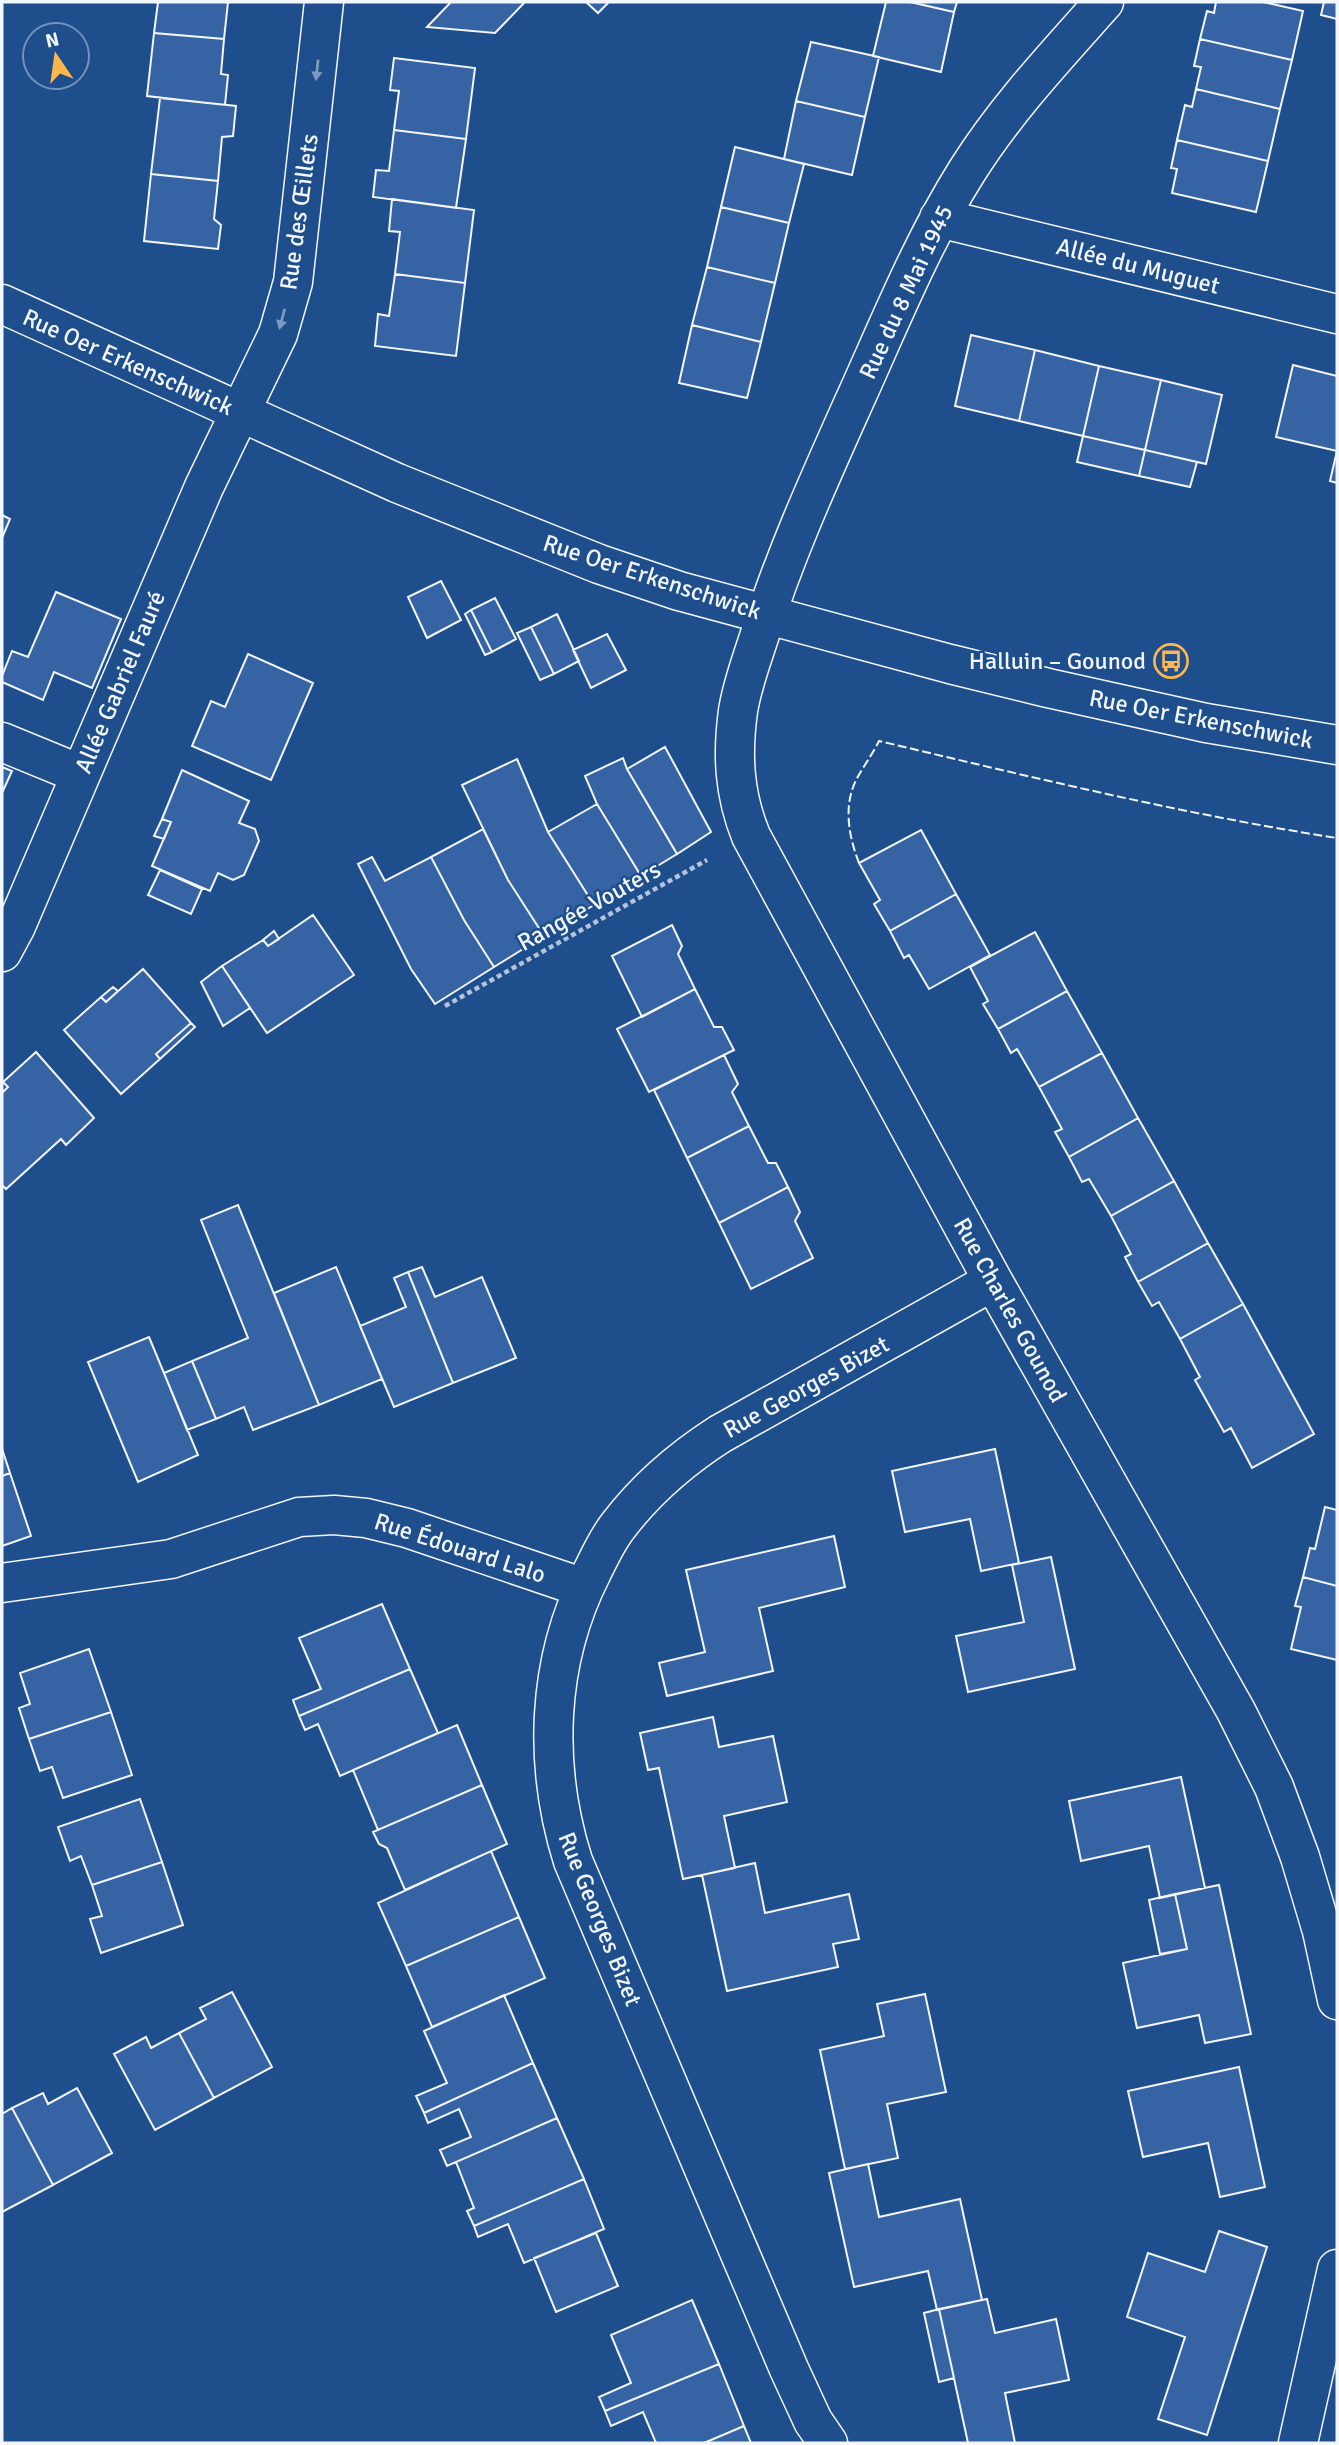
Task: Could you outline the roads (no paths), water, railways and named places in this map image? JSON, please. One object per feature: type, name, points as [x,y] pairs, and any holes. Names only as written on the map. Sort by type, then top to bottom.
[{"type":"street","name":"Rue des Œillets","points":[[240,412],[278,334],[293,282],[324,2]]},
{"type":"street","name":"Rue du 8 Mai 1945","points":[[766,615],[804,513],[939,218],[968,169],[1004,117],[1104,2]]},
{"type":"street","name":"Allée du Muguet","points":[[939,218],[1337,314]]},
{"type":"street","name":"Rue Oer Erkenschwick","points":[[2,304],[397,483],[530,537],[679,591],[950,664],[1128,707],[1337,745]]},
{"type":"street","name":"Allée Gabriel Fauré","points":[[2,952],[16,926],[204,487],[240,412]]},
{"type":"street","name":"Rue Charles Gounod","points":[[766,615],[746,677],[735,737],[736,787],[742,814],[751,836],[993,1282],[1229,1699],[1273,1787],[1300,1857],[1322,1931],[1337,2000]]},
{"type":"street","points":[[2,741],[80,774]]},
{"type":"street","name":"Rue Georges Bizet","points":[[828,2443],[813,2421],[789,2369],[566,1840],[554,1766],[555,1696],[569,1627],[584,1588],[604,1547],[646,1494],[681,1461],[720,1434],[993,1282]]},
{"type":"street","name":"Rue Édouard Lalo","points":[[2,1583],[170,1559],[299,1517],[334,1515],[366,1518],[407,1528],[584,1588]]},
{"type":"street","points":[[1298,2443],[1337,2269]]},
{"type":"place","name":"Halluin – Gounod","points":[[1171,661]]}]
